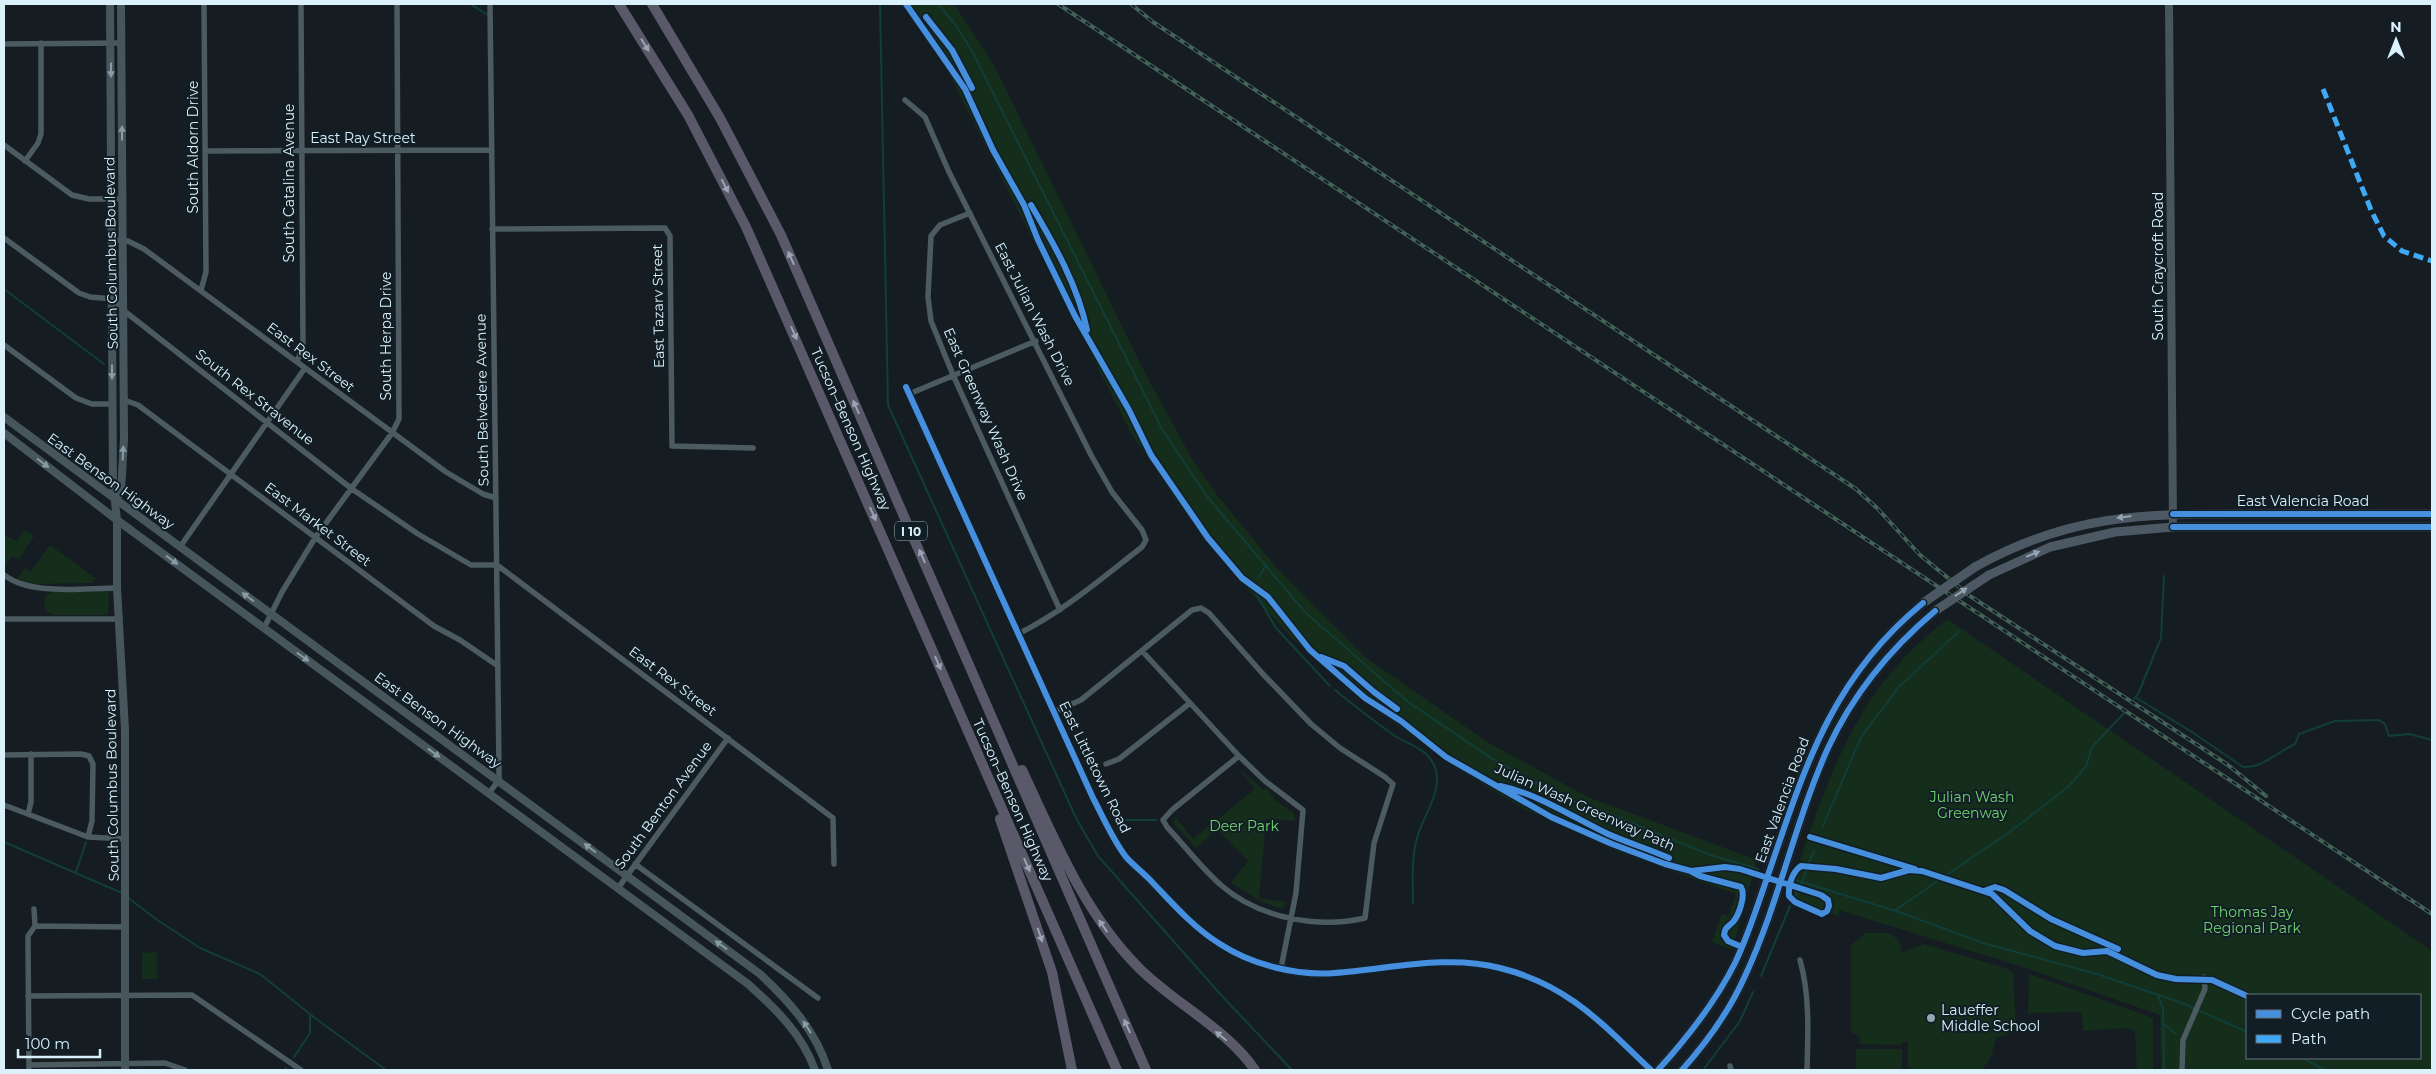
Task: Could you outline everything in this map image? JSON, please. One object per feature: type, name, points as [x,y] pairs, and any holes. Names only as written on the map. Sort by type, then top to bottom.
[{"type":"highway","name":"Tucson–Benson Highway","points":[[619,4],[688,115],[750,234],[1116,1070]]},
{"type":"highway","name":"Tucson–Benson Highway","points":[[652,4],[716,110],[767,207],[1146,1070]]},
{"type":"highway","points":[[932,579],[1069,869],[1096,916],[1111,937],[1141,970],[1238,1049],[1256,1070]]},
{"type":"highway","points":[[972,740],[1049,960],[1062,1014],[1072,1070]]},
{"type":"main road","name":"East Valencia Road","points":[[1658,1070],[1706,1013],[1735,963],[1810,756],[1834,708],[1877,647],[1923,604],[1975,567],[2017,546],[2064,529],[2105,519],[2173,514],[2432,514]]},
{"type":"main road","name":"East Valencia Road","points":[[1682,1070],[1720,1021],[1745,978],[1759,945],[1821,766],[1844,717],[1885,659],[1935,611],[1989,575],[2050,547],[2115,532],[2173,527],[2432,527]]},
{"type":"street","name":"South Columbus Boulevard","points":[[110,4],[112,485],[116,500],[116,588],[120,619],[125,730],[125,1067]]},
{"type":"street","name":"South Columbus Boulevard","points":[[116,500],[121,491],[124,400],[122,4]]},
{"type":"street","name":"South Aldorn Drive","points":[[201,290],[206,272],[204,4]]},
{"type":"street","name":"South Catalina Avenue","points":[[297,362],[302,344],[300,4]]},
{"type":"street","name":"South Herpa Drive","points":[[264,628],[282,592],[315,538],[392,433],[399,415],[397,4]]},
{"type":"street","name":"South Belvedere Avenue","points":[[490,4],[499,780]]},
{"type":"street","name":"South Craycroft Road","points":[[2169,4],[2173,527]]},
{"type":"street","points":[[4,44],[122,43]]},
{"type":"street","points":[[25,161],[38,143],[41,134],[41,44]]},
{"type":"street","name":"East Julian Wash Drive","points":[[905,100],[925,117],[970,213],[1036,341],[1091,455],[1112,492],[1142,530],[1146,540],[1142,547],[1060,610]]},
{"type":"street","points":[[4,145],[72,195],[83,199],[123,199]]},
{"type":"street","name":"East Ray Street","points":[[205,150],[491,150]]},
{"type":"street","name":"East Greenway Wash Drive","points":[[970,213],[940,225],[931,236],[928,297],[931,321],[953,375],[1060,610]]},
{"type":"street","name":"East Tazarv Street","points":[[492,228],[665,228],[670,236],[672,446],[753,448]]},
{"type":"street","points":[[4,238],[79,293],[90,297],[112,298]]},
{"type":"street","name":"East Rex Street","points":[[112,240],[123,240],[144,249],[451,475],[483,494],[496,498]]},
{"type":"street","name":"South Rex Stravenue","points":[[112,298],[123,310],[352,489],[418,534],[471,565],[497,565]]},
{"type":"street","points":[[908,390],[953,375],[1036,341]]},
{"type":"street","points":[[4,345],[64,390],[87,403],[113,404]]},
{"type":"street","points":[[17,355],[22,350]]},
{"type":"street","points":[[180,547],[305,368]]},
{"type":"street","points":[[64,390],[68,384]]},
{"type":"street","name":"East Littletown Road","points":[[908,390],[1093,798],[1126,856],[1176,908],[1219,944],[1245,958],[1302,973],[1333,974],[1460,962],[1506,969],[1537,980],[1577,1001],[1651,1070]]},
{"type":"street","name":"East Market Street","points":[[124,400],[138,405],[434,626],[460,640],[498,666]]},
{"type":"street","name":"East Benson Highway","points":[[4,417],[760,974],[783,995],[815,1039],[828,1070]]},
{"type":"street","name":"East Benson Highway","points":[[4,433],[117,520],[748,984],[776,1009],[796,1033],[815,1070]]},
{"type":"street","name":"East Rex Street","points":[[497,565],[833,818],[834,864]]},
{"type":"street","points":[[4,575],[14,583],[37,588],[116,588]]},
{"type":"street","points":[[1054,712],[1081,700],[1143,652],[1192,610],[1200,608],[1209,613],[1262,673],[1311,724],[1340,748],[1385,776],[1393,784],[1374,843],[1365,918],[1314,921],[1290,918],[1250,905],[1222,887],[1167,827],[1164,820],[1172,810],[1239,756]]},
{"type":"street","points":[[1018,634],[1044,621],[1060,610]]},
{"type":"street","points":[[4,619],[120,619]]},
{"type":"street","points":[[1143,652],[1239,756],[1302,810],[1296,893],[1281,968]]},
{"type":"street","points":[[1106,764],[1119,759],[1190,703]]},
{"type":"street","name":"South Benton Avenue","points":[[618,888],[728,738]]},
{"type":"street","points":[[28,814],[31,802],[31,754]]},
{"type":"street","points":[[4,755],[91,755],[93,764],[92,821],[88,837]]},
{"type":"street","points":[[490,793],[499,780]]},
{"type":"street","points":[[4,805],[88,837],[126,839]]},
{"type":"street","points":[[635,864],[818,998]]},
{"type":"street","points":[[34,908],[35,926],[28,936],[29,1067],[125,1067],[165,1063],[185,1070]]},
{"type":"street","points":[[35,926],[126,927]]},
{"type":"street","points":[[1800,960],[1804,974],[1807,1070]]},
{"type":"street","points":[[2182,1070],[2183,1040],[2190,1020],[2201,999],[2204,989],[2204,977]]},
{"type":"street","points":[[28,996],[192,995],[301,1070]]},
{"type":"green space","points":[[900,4],[954,4],[993,63],[1145,373],[1192,459],[1218,496],[1276,567],[1365,657],[1489,743],[1588,797],[1757,860],[1732,950],[1712,942],[1722,914],[1729,916],[1736,894],[1613,850],[1526,810],[1454,767],[1343,685],[1292,638],[1225,564],[1179,505],[1131,433],[948,72],[911,16]]},
{"type":"green space","points":[[25,530],[34,536],[19,560],[13,556],[4,567],[4,534],[16,541]]},
{"type":"green space","points":[[50,545],[95,578],[93,583],[32,584],[17,579],[25,568],[31,571]]},
{"type":"green space","points":[[109,591],[108,615],[53,615],[45,610],[44,598],[52,592]]},
{"type":"green space","name":"Julian Wash Greenway","points":[[1947,619],[2432,951],[2432,1070],[2161,1070],[2160,1015],[2023,967],[1839,910],[1839,916],[1786,900],[1820,803],[1847,741],[1882,683],[1920,642]]},
{"type":"green space","name":"Deer Park","points":[[1238,768],[1264,790],[1267,788],[1276,801],[1294,813],[1295,821],[1266,819],[1259,898],[1286,902],[1282,909],[1262,902],[1231,883],[1248,861],[1217,829],[1196,848],[1174,824],[1175,816],[1193,839],[1255,789]]},
{"type":"green space","name":"Laueffer Middle School","points":[[1865,933],[1889,933],[1899,940],[1902,953],[1924,944],[2008,969],[2013,973],[2016,1030],[1996,1038],[1991,1057],[1982,1070],[1912,1070],[1908,1067],[1908,1041],[1901,1042],[1901,1045],[1860,1044],[1860,1036],[1853,1033],[1851,1029],[1851,945]]},
{"type":"green space","points":[[157,952],[157,979],[142,979],[142,953]]},
{"type":"green space","points":[[2029,974],[2153,1018],[2153,1070],[2137,1070],[2135,1032],[2127,1028],[2083,1031],[2082,1012],[2028,1013]]},
{"type":"green space","points":[[1856,1049],[1902,1049],[1902,1070],[1856,1070]]},
{"type":"waterway","points":[[470,4],[488,15]]},
{"type":"waterway","points":[[880,4],[888,405],[1076,818],[1098,856],[1222,996],[1292,1070]]},
{"type":"waterway","points":[[938,4],[955,24],[972,51],[1163,431],[1209,499],[1305,612],[1408,702],[1493,759],[1565,799],[1595,808],[1710,855],[1758,869]]},
{"type":"waterway","points":[[4,289],[104,364]]},
{"type":"waterway","points":[[1259,577],[1266,565]]},
{"type":"waterway","points":[[2134,699],[2139,692],[2161,638],[2164,576]]},
{"type":"waterway","points":[[1256,594],[1276,628],[1330,686]]},
{"type":"waterway","points":[[1823,826],[1861,737],[1898,688],[1958,632]]},
{"type":"waterway","points":[[1335,690],[1392,734],[1428,756],[1434,766],[1437,776],[1434,797],[1420,828],[1414,854],[1413,903]]},
{"type":"waterway","points":[[2135,697],[2192,732],[2243,767],[2257,765],[2295,744],[2299,734],[2335,721],[2379,720],[2385,724],[2389,736],[2409,734],[2432,740]]},
{"type":"waterway","points":[[1894,911],[2011,831],[2068,787],[2086,766],[2092,747],[2125,712]]},
{"type":"waterway","points":[[1126,820],[1156,820]]},
{"type":"waterway","points":[[4,842],[122,893]]},
{"type":"waterway","points":[[76,872],[86,842]]},
{"type":"waterway","points":[[1808,863],[1814,852]]},
{"type":"waterway","points":[[1795,897],[1807,870]]},
{"type":"waterway","points":[[1795,880],[1896,911],[1983,943],[2097,974],[2182,1003],[2246,1032]]},
{"type":"waterway","points":[[127,897],[200,948],[260,974],[315,1018],[386,1070]]},
{"type":"waterway","points":[[1761,976],[1790,906]]},
{"type":"waterway","points":[[1703,1070],[1740,1021],[1753,992]]},
{"type":"waterway","points":[[2158,996],[2163,1008],[2164,1070]]},
{"type":"waterway","points":[[294,1057],[310,1033],[310,1015]]},
{"type":"waterway","points":[[2164,1024],[2176,1034]]},
{"type":"waterway","points":[[2304,1059],[2325,1070]]},
{"type":"railway","points":[[1058,4],[2432,914]]},
{"type":"railway","points":[[1131,4],[1153,22],[1856,489],[1877,508],[1920,555],[1970,596],[2228,765],[2266,796]]},
{"type":"marked path","points":[[2323,89],[2371,210],[2384,236],[2402,251],[2432,261]]},
{"type":"cycle path","name":"Julian Wash Greenway Path","points":[[906,4],[965,89],[993,150],[1024,205],[1038,240],[1075,316],[1129,410],[1151,455],[1208,538],[1242,578],[1268,597],[1310,650],[1365,698],[1401,721],[1446,757],[1551,817],[1612,844],[1665,864],[1691,871],[1725,867],[1740,869],[1790,885]]},
{"type":"cycle path","points":[[926,17],[952,50],[972,88]]},
{"type":"cycle path","points":[[1031,205],[1071,281],[1078,297],[1087,330]]},
{"type":"cycle path","points":[[906,387],[1108,828],[1126,857],[1193,923],[1211,938],[1246,958],[1290,971],[1335,973],[1439,962],[1460,962],[1500,968],[1524,975],[1546,985],[1583,1008],[1651,1070]]},
{"type":"cycle path","points":[[2173,514],[2432,514]]},
{"type":"cycle path","points":[[2173,527],[2432,527]]},
{"type":"cycle path","points":[[1658,1070],[1700,1019],[1719,992],[1735,963],[1752,921],[1794,800],[1824,728],[1843,695],[1865,663],[1891,632],[1923,603]]},
{"type":"cycle path","points":[[1682,1070],[1717,1025],[1745,976],[1768,920],[1816,776],[1838,728],[1861,691],[1888,657],[1935,611]]},
{"type":"cycle path","points":[[1321,657],[1344,666],[1397,709]]},
{"type":"cycle path","name":"Julian Wash Greenway Path","points":[[1500,786],[1528,794],[1608,834],[1669,858]]},
{"type":"cycle path","points":[[1810,837],[1915,869]]},
{"type":"cycle path","name":"Julian Wash Greenway Path","points":[[1790,885],[1795,872],[1801,866],[1836,869],[1881,878],[1909,870],[1922,871],[1992,894],[2030,931],[2055,946],[2083,953],[2107,951],[2157,975],[2176,979],[2212,980],[2246,996]]},
{"type":"cycle path","points":[[1692,872],[1741,887],[1743,895],[1739,910],[1724,935],[1728,941],[1742,947]]},
{"type":"cycle path","name":"Julian Wash Greenway Path","points":[[1790,885],[1821,895],[1828,900],[1829,906],[1827,911],[1822,914],[1795,902],[1789,896],[1790,885]]},
{"type":"cycle path","points":[[1984,891],[1995,887],[2004,890],[2051,919],[2118,949]]},
{"type":"place","name":"Laueffer Middle School","points":[[1931,1018]]},
{"type":"park label","name":"Thomas Jay Regional Park","points":[[2252,920]]}]
